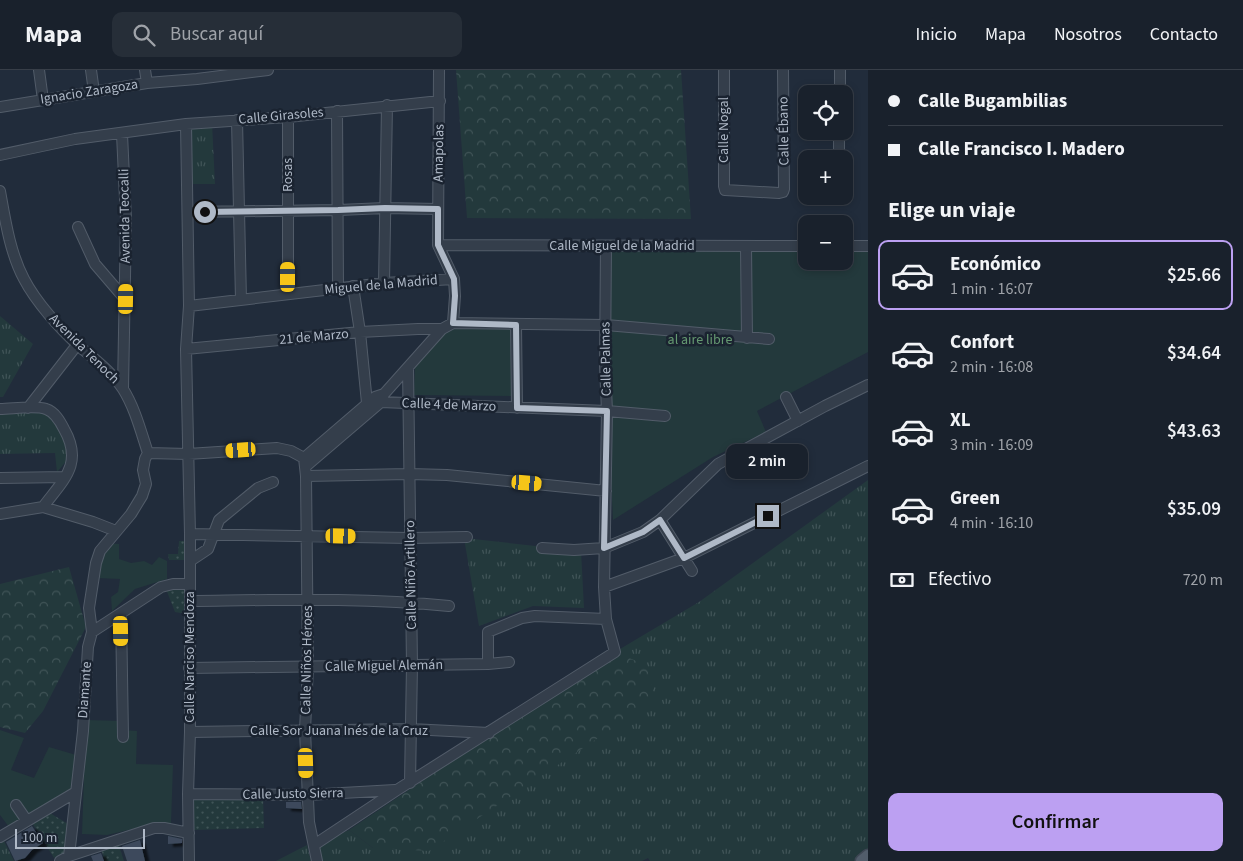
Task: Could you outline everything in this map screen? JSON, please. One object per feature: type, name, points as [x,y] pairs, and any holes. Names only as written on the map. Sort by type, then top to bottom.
[{"type":"main road","points":[[862,861],[868,856]]},
{"type":"street","points":[[39,70],[43,100]]},
{"type":"street","points":[[91,70],[94,92]]},
{"type":"street","points":[[145,70],[147,83]]},
{"type":"street","name":"Ignacio Zaragoza","points":[[0,106],[197,74],[268,70]]},
{"type":"street","name":"Amapolas","points":[[439,70],[438,245],[454,279],[453,323]]},
{"type":"street","name":"Calle Nogal","points":[[724,70],[725,190],[783,192]]},
{"type":"street","name":"Calle Ébano","points":[[782,70],[783,192]]},
{"type":"street","points":[[840,70],[840,85]]},
{"type":"street","name":"Calle Girasoles","points":[[0,155],[75,140],[186,124],[440,101]]},
{"type":"street","points":[[384,283],[387,105]]},
{"type":"street","points":[[337,111],[338,288]]},
{"type":"street","name":"Rosas","points":[[288,116],[288,294]]},
{"type":"street","points":[[237,120],[241,300]]},
{"type":"street","name":"Calle Narciso Mendoza","points":[[186,124],[190,306],[186,349],[190,534],[189,861]]},
{"type":"street","name":"Avenida Teocalli","points":[[122,134],[126,220],[123,389]]},
{"type":"street","name":"Avenida Tenoch","points":[[0,191],[14,256],[24,279],[41,305],[77,345],[111,375],[123,389],[148,453],[145,459],[144,470],[146,484],[142,496],[131,514],[116,531]]},
{"type":"street","points":[[188,212],[385,208],[438,209]]},
{"type":"street","points":[[78,227],[95,264],[126,299]]},
{"type":"street","name":"Calle Miguel de la Madrid","points":[[438,245],[798,246]]},
{"type":"street","name":"Calle Palmas","points":[[489,733],[615,652],[606,619],[604,587],[607,411],[606,246]]},
{"type":"street","points":[[746,246],[747,338]]},
{"type":"street","points":[[853,246],[868,246]]},
{"type":"street","name":"Miguel de la Madrid","points":[[190,306],[353,286],[454,279]]},
{"type":"street","points":[[353,286],[368,403]]},
{"type":"street","points":[[305,467],[383,398],[442,329],[453,323],[606,325],[769,339]]},
{"type":"street","points":[[516,325],[517,408]]},
{"type":"street","name":"21 de Marzo","points":[[186,349],[360,332],[442,329]]},
{"type":"street","points":[[28,408],[77,345]]},
{"type":"street","name":"Calle Niño Artillero","points":[[408,368],[412,665],[410,783]]},
{"type":"street","points":[[542,548],[574,550],[604,548],[643,532],[660,520],[718,464],[868,385]]},
{"type":"street","points":[[305,467],[368,403],[375,397],[383,398]]},
{"type":"street","points":[[786,397],[798,421]]},
{"type":"street","name":"Calle 4 de Marzo","points":[[383,398],[409,404],[607,411],[665,416]]},
{"type":"street","points":[[0,409],[47,409],[55,415],[68,437],[73,452],[72,464],[43,508]]},
{"type":"street","points":[[148,453],[188,454],[277,448],[290,451],[305,467],[447,475],[606,491]]},
{"type":"street","points":[[604,587],[684,558],[868,466]]},
{"type":"street","name":"Calle Niños Héroes","points":[[305,467],[308,599],[308,667],[305,730],[307,796],[317,861]]},
{"type":"street","points":[[0,478],[65,477]]},
{"type":"street","points":[[190,561],[208,549],[219,520],[258,488],[273,482]]},
{"type":"street","points":[[0,514],[43,508],[93,522],[116,531]]},
{"type":"street","points":[[660,520],[692,571]]},
{"type":"street","name":"Diamante","points":[[64,859],[76,792],[83,731],[88,647],[92,632],[89,608],[96,563],[100,551],[116,531]]},
{"type":"street","points":[[190,534],[467,538]]},
{"type":"street","points":[[92,632],[161,587],[173,584],[190,584]]},
{"type":"street","points":[[190,601],[308,599],[410,602],[449,606]]},
{"type":"street","points":[[121,613],[123,738]]},
{"type":"street","points":[[488,664],[488,632],[507,624],[534,616],[606,619]]},
{"type":"street","name":"Calle Miguel Alemán","points":[[190,668],[488,664],[509,662]]},
{"type":"street","name":"Calle Sor Juana Inés de la Cruz","points":[[190,732],[411,729],[489,733]]},
{"type":"street","points":[[314,845],[397,790],[489,733]]},
{"type":"street","name":"Calle Justo Sierra","points":[[188,794],[307,796],[397,790]]},
{"type":"street","points":[[0,837],[76,792]]},
{"type":"street","points":[[16,805],[27,822]]},
{"type":"street","points":[[64,859],[154,828],[189,833]]},
{"type":"green space","points":[[456,70],[681,70],[691,219],[467,218]]},
{"type":"green space","points":[[212,123],[215,184],[188,184],[187,125]]},
{"type":"green space","name":"al aire libre","points":[[868,246],[868,352],[757,411],[766,432],[713,457],[613,520],[607,402],[610,249],[798,247],[798,270],[853,270],[853,247]]},
{"type":"green space","points":[[0,316],[33,344],[3,397],[0,397]]},
{"type":"green space","points":[[453,325],[515,325],[515,396],[414,395],[415,365]]},
{"type":"green space","points":[[45,410],[61,424],[65,439],[68,459],[57,472],[55,453],[0,454],[0,414]]},
{"type":"green space","points":[[868,480],[868,855],[861,861],[650,861],[648,858],[642,861],[317,861],[314,845],[349,830],[373,848],[615,652],[699,602]]},
{"type":"green space","points":[[464,538],[581,551],[584,608],[533,606],[479,626]]},
{"type":"green space","points":[[179,541],[185,541],[184,560],[169,560],[168,554],[178,554]]},
{"type":"green space","points":[[106,543],[119,544],[119,559],[131,563],[144,561],[152,565],[159,557],[167,561],[167,579],[135,589],[112,611],[111,597],[118,592],[120,579],[97,578]]},
{"type":"green space","points":[[69,567],[86,627],[43,711],[25,733],[0,727],[0,584]]},
{"type":"green space","points":[[184,584],[186,614],[175,612],[166,589]]},
{"type":"green space","points":[[615,652],[648,666],[655,700],[429,851],[373,848],[349,830]]},
{"type":"green space","points":[[86,720],[123,721],[123,730],[137,731],[136,764],[173,765],[171,824],[154,824],[107,835],[82,834]]},
{"type":"green space","points":[[0,730],[24,738],[11,770],[34,778],[49,747],[76,755],[70,793],[9,827],[0,815]]},
{"type":"green space","points":[[263,796],[264,828],[194,830],[193,798]]},
{"type":"green space","points":[[50,813],[68,824],[64,853],[54,858],[31,821]]},
{"type":"green space","points":[[3,839],[14,861],[0,861],[0,842]]},
{"type":"green space","points":[[118,843],[124,861],[105,861],[101,849]]},
{"type":"green space","points":[[307,845],[311,861],[276,861]]},
{"type":"building","points":[[286,802],[301,802],[302,809],[286,808]]},
{"type":"building","points":[[32,826],[43,843],[32,850],[25,858],[15,861],[6,842]]},
{"type":"building","points":[[168,836],[182,839],[182,843],[168,844]]},
{"type":"building","points":[[140,840],[145,861],[127,861],[122,846]]},
{"type":"building","points":[[101,853],[104,861],[93,861],[91,856]]},
{"type":"route","points":[[205,212],[385,208],[438,209],[438,245],[454,279],[453,323],[516,325],[517,408],[607,411],[604,548],[643,532],[660,520],[684,558],[768,516]]}]
